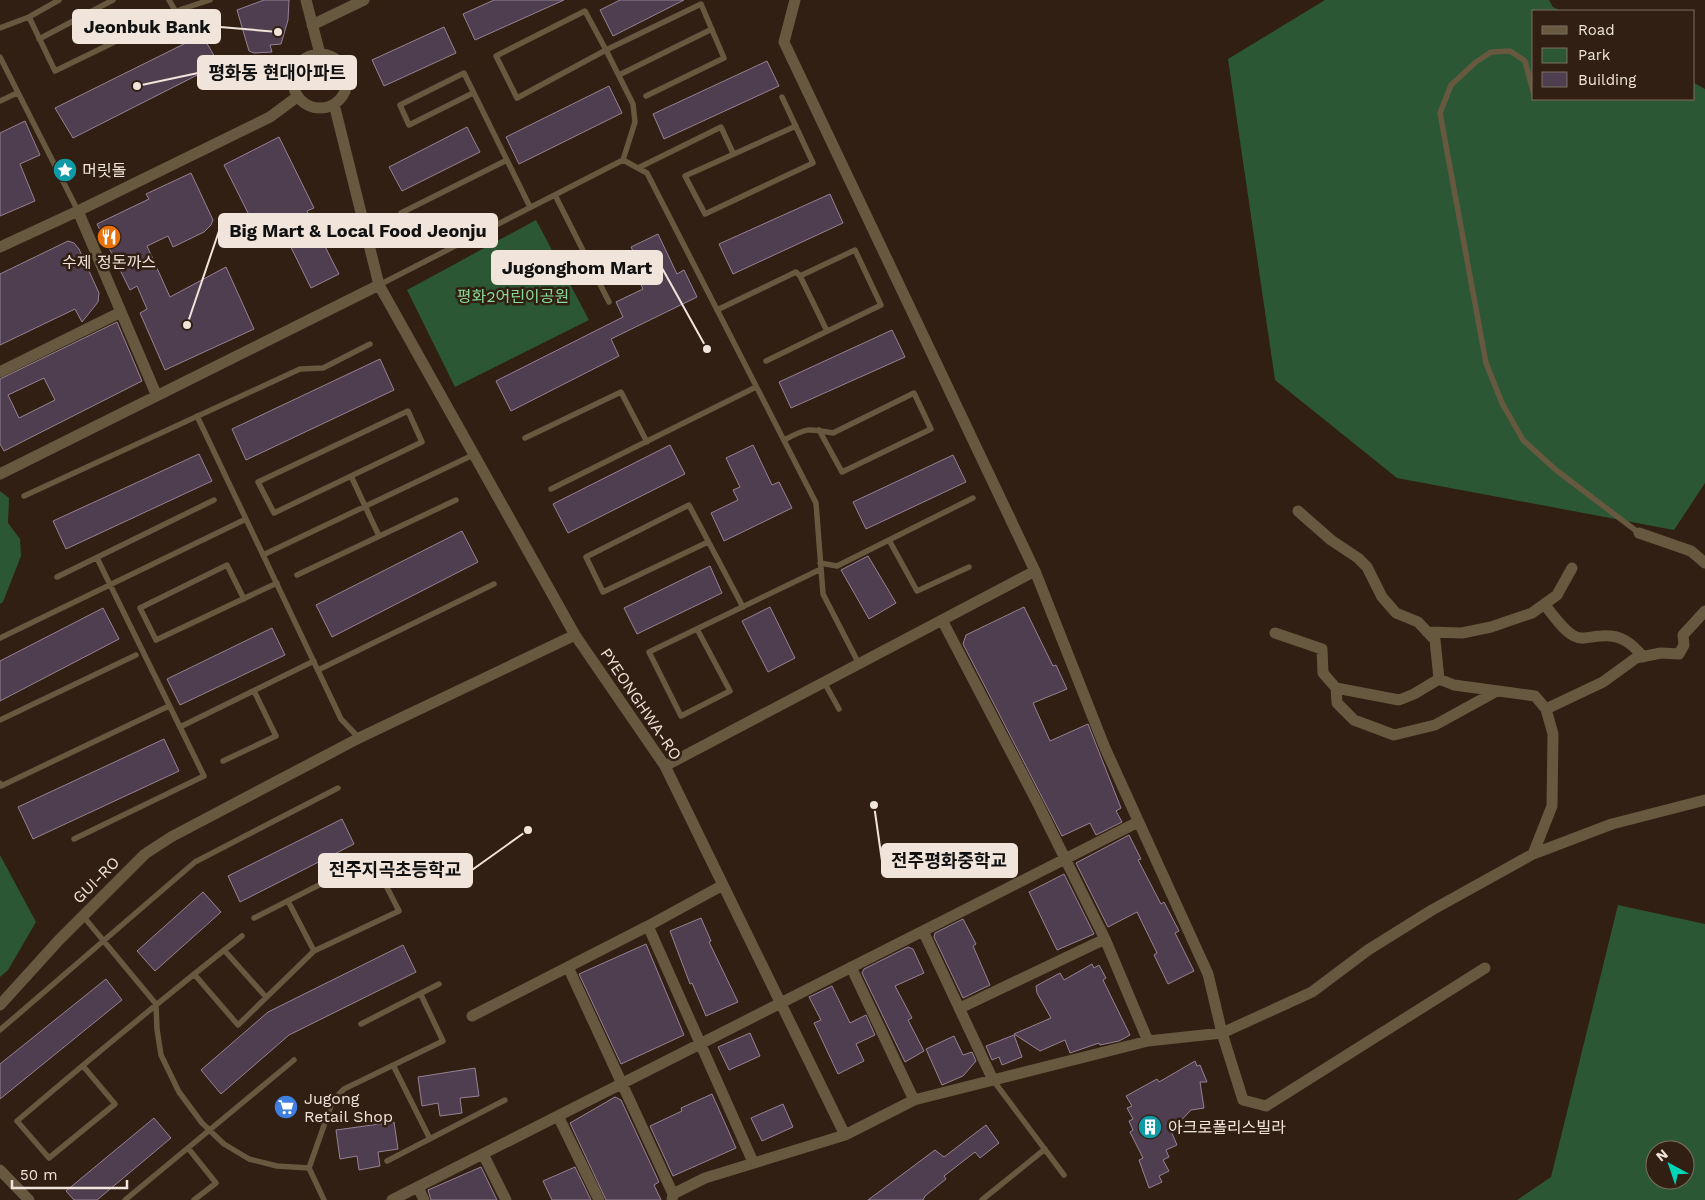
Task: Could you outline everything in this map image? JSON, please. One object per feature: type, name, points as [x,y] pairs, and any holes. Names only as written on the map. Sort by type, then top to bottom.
[{"type":"street","points":[[306,0],[320,54]]},
{"type":"street","points":[[312,25],[364,0]]},
{"type":"street","points":[[795,0],[784,42],[1034,571],[1105,748],[1208,974],[1222,1033],[1243,1100],[1266,1106],[1484,968]]},
{"type":"street","points":[[320,54],[336,60],[345,74],[346,85],[342,96],[334,104],[324,108],[314,108],[305,104],[297,96],[293,88],[296,68],[310,56],[320,54]]},
{"type":"street","points":[[0,247],[270,117],[297,96]]},
{"type":"street","name":"PYEONGHWA-RO","points":[[334,104],[379,285],[575,635],[665,766],[844,1135]]},
{"type":"street","points":[[78,211],[156,394]]},
{"type":"street","points":[[0,473],[379,285]]},
{"type":"street","points":[[0,372],[121,312]]},
{"type":"street","points":[[1298,511],[1331,540],[1358,558],[1367,567],[1382,597],[1396,613],[1418,622],[1434,640],[1439,679]]},
{"type":"street","points":[[1639,533],[1691,551],[1705,564]]},
{"type":"street","points":[[1427,632],[1462,632],[1491,627],[1523,617],[1545,605],[1557,595],[1572,568]]},
{"type":"street","points":[[665,766],[1034,571]]},
{"type":"street","points":[[1545,605],[1574,637],[1586,639],[1601,636],[1618,637],[1632,643],[1643,657]]},
{"type":"street","points":[[1546,708],[1603,682],[1622,667],[1643,657],[1679,654],[1684,645],[1683,635],[1690,625],[1705,611]]},
{"type":"street","points":[[942,620],[1105,939],[1148,1041]]},
{"type":"street","points":[[1275,633],[1322,649],[1323,673],[1336,688],[1399,700],[1414,694],[1439,679]]},
{"type":"street","points":[[359,738],[575,635]]},
{"type":"street","points":[[1439,679],[1454,685],[1535,696],[1546,708],[1553,734],[1552,806],[1533,854]]},
{"type":"street","points":[[1336,688],[1336,703],[1354,720],[1394,735],[1435,725],[1497,691]]},
{"type":"street","name":"GUI-RO","points":[[0,1005],[83,916],[145,854],[171,837],[359,738]]},
{"type":"street","points":[[568,968],[673,1197],[705,1178],[844,1135],[914,1100],[1148,1041],[1222,1033],[1312,992],[1368,950],[1424,915],[1533,854],[1612,824],[1705,800]]},
{"type":"street","points":[[392,1200],[1138,822]]},
{"type":"street","points":[[472,1016],[568,968],[723,885]]},
{"type":"street","points":[[648,926],[753,1162]]},
{"type":"street","points":[[923,931],[993,1080]]},
{"type":"street","points":[[960,1008],[1105,939]]},
{"type":"street","points":[[851,967],[914,1100]]},
{"type":"street","points":[[558,1116],[599,1200]]},
{"type":"street","points":[[483,1154],[506,1200]]},
{"type":"street","points":[[0,1170],[29,1200]]},
{"type":"street","points":[[418,1187],[424,1200]]},
{"type":"lane","points":[[0,28],[29,17],[59,0]]},
{"type":"lane","points":[[39,39],[112,0]]},
{"type":"lane","points":[[169,0],[176,12]]},
{"type":"lane","points":[[29,17],[55,71],[176,12],[210,0]]},
{"type":"lane","points":[[379,285],[623,160],[635,122],[633,104],[606,50],[585,11],[496,56],[517,98],[606,50],[701,4],[724,58],[646,96]]},
{"type":"lane","points":[[618,75],[712,29]]},
{"type":"lane","points":[[1532,87],[1525,61],[1510,51],[1491,52],[1476,62],[1451,85],[1440,113],[1486,363],[1502,403],[1523,440],[1556,470],[1639,533]]},
{"type":"lane","points":[[0,57],[78,211]]},
{"type":"lane","points":[[473,93],[410,124],[400,105],[464,73],[530,207]]},
{"type":"lane","points":[[0,101],[17,92]]},
{"type":"lane","points":[[782,97],[796,126],[813,163],[705,214],[685,176],[733,152],[796,126]]},
{"type":"lane","points":[[638,168],[721,127],[733,152]]},
{"type":"lane","points":[[401,213],[507,160]]},
{"type":"lane","points":[[623,160],[648,173],[816,503],[823,594],[859,664]]},
{"type":"lane","points":[[555,195],[609,302]]},
{"type":"lane","points":[[766,361],[881,305],[855,250],[800,276]]},
{"type":"lane","points":[[717,310],[796,272],[800,276],[827,331]]},
{"type":"lane","points":[[24,496],[300,369],[323,368],[370,344]]},
{"type":"lane","points":[[551,489],[756,387]]},
{"type":"lane","points":[[525,438],[622,392],[647,442]]},
{"type":"lane","points":[[784,440],[807,428],[819,430],[833,433],[914,393],[931,430],[842,472],[819,430]]},
{"type":"lane","points":[[408,411],[422,442],[351,476],[274,513],[258,482],[408,411]]},
{"type":"lane","points":[[197,416],[342,719],[359,738]]},
{"type":"lane","points":[[263,555],[473,455]]},
{"type":"lane","points":[[351,476],[379,536]]},
{"type":"lane","points":[[697,629],[730,691],[680,716],[649,652],[697,629],[743,607],[821,566],[837,566],[973,498]]},
{"type":"lane","points":[[57,577],[214,500]]},
{"type":"lane","points":[[297,574],[456,500]]},
{"type":"lane","points":[[708,542],[603,592],[586,557],[689,505],[743,607]]},
{"type":"lane","points":[[0,638],[246,519]]},
{"type":"lane","points":[[888,540],[917,591],[969,567]]},
{"type":"lane","points":[[74,839],[204,776],[98,558]]},
{"type":"lane","points":[[244,599],[227,565],[140,608],[156,640],[277,584]]},
{"type":"lane","points":[[318,670],[494,584]]},
{"type":"lane","points":[[0,720],[136,655]]},
{"type":"lane","points":[[180,727],[314,661]]},
{"type":"lane","points":[[824,682],[838,709]]},
{"type":"lane","points":[[223,761],[276,736],[254,691]]},
{"type":"lane","points":[[0,784],[1,786],[169,706]]},
{"type":"lane","points":[[0,1030],[195,862],[338,788]]},
{"type":"lane","points":[[194,974],[238,1025],[314,951],[399,911],[372,858],[254,918]]},
{"type":"lane","points":[[288,901],[314,951]]},
{"type":"lane","points":[[83,916],[156,1004],[156,1029],[162,1055],[179,1092],[209,1130],[224,1144],[249,1159],[277,1166],[309,1168]]},
{"type":"lane","points":[[83,1066],[115,1104],[49,1158],[17,1121],[156,1004],[242,936]]},
{"type":"lane","points":[[224,950],[266,997]]},
{"type":"lane","points":[[361,1024],[440,984]]},
{"type":"lane","points":[[324,1200],[309,1168],[333,1100],[344,1089],[443,1041],[421,995]]},
{"type":"lane","points":[[125,1200],[294,1060]]},
{"type":"lane","points":[[393,1066],[430,1139]]},
{"type":"lane","points":[[993,1080],[1064,1175]]},
{"type":"lane","points":[[387,1162],[505,1100]]},
{"type":"lane","points":[[188,1148],[216,1182],[194,1200]]},
{"type":"lane","points":[[982,1200],[1045,1149]]},
{"type":"green space","points":[[1325,0],[1549,0],[1553,7],[1559,10],[1532,10],[1532,100],[1695,100],[1695,84],[1705,89],[1705,483],[1674,530],[1397,478],[1275,380],[1228,59]]},
{"type":"green space","name":"평화2어린이공원","points":[[536,220],[589,320],[455,387],[407,290]]},
{"type":"green space","points":[[0,491],[9,498],[8,523],[20,539],[21,556],[3,602],[0,604]]},
{"type":"green space","points":[[0,855],[36,922],[8,970],[0,977]]},
{"type":"green space","points":[[1618,905],[1705,924],[1705,1200],[1517,1200],[1551,1177]]},
{"type":"building","points":[[264,0],[289,0],[288,20],[281,44],[270,45],[272,52],[254,53],[249,51],[237,10]]},
{"type":"building","points":[[494,0],[564,0],[475,40],[463,14]]},
{"type":"building","points":[[620,0],[684,0],[613,36],[600,10]]},
{"type":"building","points":[[444,27],[456,53],[384,86],[372,60]]},
{"type":"building","points":[[202,35],[219,64],[73,138],[55,108]]},
{"type":"building","points":[[767,61],[779,86],[664,139],[653,114]]},
{"type":"building","points":[[609,86],[622,113],[519,164],[506,137]]},
{"type":"building","points":[[25,121],[40,155],[20,164],[35,201],[0,216],[0,133]]},
{"type":"building","points":[[467,127],[480,152],[402,191],[389,167]]},
{"type":"building","points":[[279,137],[314,208],[307,211],[339,274],[311,288],[280,225],[259,235],[224,165]]},
{"type":"building","points":[[191,173],[213,220],[211,225],[204,232],[173,247],[168,236],[147,246],[170,297],[226,267],[254,329],[165,370],[140,313],[147,309],[137,286],[130,290],[97,224],[149,199],[146,194]]},
{"type":"building","points":[[830,194],[843,223],[733,274],[719,244]]},
{"type":"building","points":[[658,234],[677,274],[684,270],[697,297],[611,339],[619,356],[511,411],[496,381],[623,317],[616,302],[643,289],[638,278],[645,275],[631,247]]},
{"type":"building","points":[[68,241],[74,243],[79,249],[99,293],[98,302],[82,322],[75,309],[0,345],[0,274]]},
{"type":"building","points":[[117,322],[142,381],[4,451],[0,444],[0,379]],"holes":[[[44,378],[55,400],[19,418],[8,395]]]},
{"type":"building","points":[[892,330],[905,357],[791,408],[779,382]]},
{"type":"building","points":[[380,359],[394,390],[246,460],[232,429]]},
{"type":"building","points":[[670,445],[685,474],[568,533],[553,504]]},
{"type":"building","points":[[753,445],[772,485],[779,482],[792,508],[724,541],[711,513],[738,500],[733,490],[740,487],[726,458]]},
{"type":"building","points":[[199,454],[212,481],[66,549],[53,521]]},
{"type":"building","points":[[953,455],[966,482],[866,529],[853,502]]},
{"type":"building","points":[[462,531],[478,562],[332,637],[316,605]]},
{"type":"building","points":[[868,556],[896,603],[869,619],[841,570]]},
{"type":"building","points":[[710,566],[722,593],[637,634],[624,608]]},
{"type":"building","points":[[770,607],[795,658],[768,672],[742,621]]},
{"type":"building","points":[[1024,607],[1053,666],[1056,665],[1067,689],[1033,703],[1050,741],[1088,724],[1121,808],[1116,811],[1122,822],[1096,835],[1090,823],[1062,836],[963,644],[966,635]]},
{"type":"building","points":[[103,608],[119,639],[0,701],[0,661]]},
{"type":"building","points":[[272,628],[285,655],[180,705],[167,679]]},
{"type":"building","points":[[164,739],[179,771],[33,839],[18,807]]},
{"type":"building","points":[[342,819],[354,844],[240,902],[228,876]]},
{"type":"building","points":[[1129,835],[1141,859],[1138,860],[1161,904],[1164,902],[1179,931],[1175,933],[1194,971],[1168,984],[1154,955],[1157,953],[1137,912],[1108,927],[1076,863]]},
{"type":"building","points":[[1064,874],[1094,934],[1057,950],[1029,892]]},
{"type":"building","points":[[203,892],[221,912],[155,971],[137,951]]},
{"type":"building","points":[[701,918],[711,941],[709,942],[738,1002],[706,1016],[692,983],[690,984],[670,931]]},
{"type":"building","points":[[963,919],[976,944],[973,946],[990,985],[963,998],[934,937],[935,933]]},
{"type":"building","points":[[646,944],[684,1035],[621,1064],[579,974]]},
{"type":"building","points":[[403,945],[416,972],[289,1035],[221,1094],[201,1070],[268,1012]]},
{"type":"building","points":[[908,947],[913,949],[924,973],[895,986],[912,1018],[908,1020],[924,1051],[905,1062],[862,973],[864,969]]},
{"type":"building","points":[[1092,964],[1094,968],[1099,965],[1106,978],[1103,980],[1130,1035],[1119,1041],[1100,1045],[1099,1043],[1070,1053],[1065,1040],[1040,1051],[1014,1034],[1051,1018],[1037,993],[1036,986],[1060,973],[1064,980]]},
{"type":"building","points":[[106,979],[122,1000],[0,1099],[0,1064]]},
{"type":"building","points":[[832,986],[850,1023],[866,1015],[875,1035],[856,1044],[864,1061],[838,1074],[814,1023],[821,1020],[809,997]]},
{"type":"building","points":[[750,1033],[760,1056],[729,1070],[718,1047]]},
{"type":"building","points":[[1014,1035],[1022,1057],[1002,1065],[999,1057],[992,1060],[986,1046]]},
{"type":"building","points":[[954,1036],[963,1055],[972,1052],[976,1061],[963,1076],[942,1085],[926,1049]]},
{"type":"building","name":"아크로폴리스빌라","points":[[1195,1061],[1197,1066],[1200,1065],[1207,1082],[1200,1082],[1204,1108],[1191,1110],[1171,1131],[1177,1145],[1166,1150],[1169,1157],[1163,1160],[1169,1171],[1159,1176],[1162,1182],[1149,1188],[1139,1160],[1143,1158],[1130,1132],[1133,1130],[1129,1121],[1133,1119],[1127,1108],[1132,1106],[1126,1096],[1157,1079],[1159,1082]]},
{"type":"building","points":[[475,1068],[479,1096],[460,1098],[462,1113],[440,1116],[438,1103],[422,1106],[418,1077]]},
{"type":"building","points":[[712,1094],[736,1148],[673,1176],[650,1126],[682,1111],[681,1108]]},
{"type":"building","points":[[615,1097],[621,1100],[659,1182],[654,1185],[661,1200],[606,1200],[570,1123]]},
{"type":"building","points":[[783,1104],[793,1127],[762,1141],[751,1118]]},
{"type":"building","points":[[154,1118],[171,1138],[97,1200],[74,1200],[66,1191]]},
{"type":"building","points":[[394,1122],[398,1149],[378,1152],[380,1166],[359,1170],[357,1156],[340,1159],[336,1130]]},
{"type":"building","points":[[986,1125],[999,1143],[980,1158],[975,1152],[944,1176],[946,1179],[925,1196],[923,1200],[868,1200],[935,1150],[944,1157]]},
{"type":"building","points":[[481,1167],[497,1200],[431,1200],[428,1190]]},
{"type":"building","points":[[575,1167],[591,1200],[552,1200],[543,1181]]},
{"type":"place","name":"Jeonbuk Bank","points":[[278,32]]},
{"type":"place","name":"평화동 현대아파트","points":[[137,86]]},
{"type":"place","name":"머릿돌","points":[[65,170]]},
{"type":"place","name":"수제 정돈까스","points":[[109,237]]},
{"type":"place","name":"Big Mart & Local Food Jeonju","points":[[187,325]]},
{"type":"place","name":"Jugonghom Mart","points":[[707,349]]},
{"type":"place","name":"전주평화중학교","points":[[874,805]]},
{"type":"place","name":"전주지곡초등학교","points":[[528,830]]},
{"type":"place","name":"Jugong Retail Shop","points":[[286,1107]]},
{"type":"place","name":"아크로폴리스빌라","points":[[1150,1127]]}]
